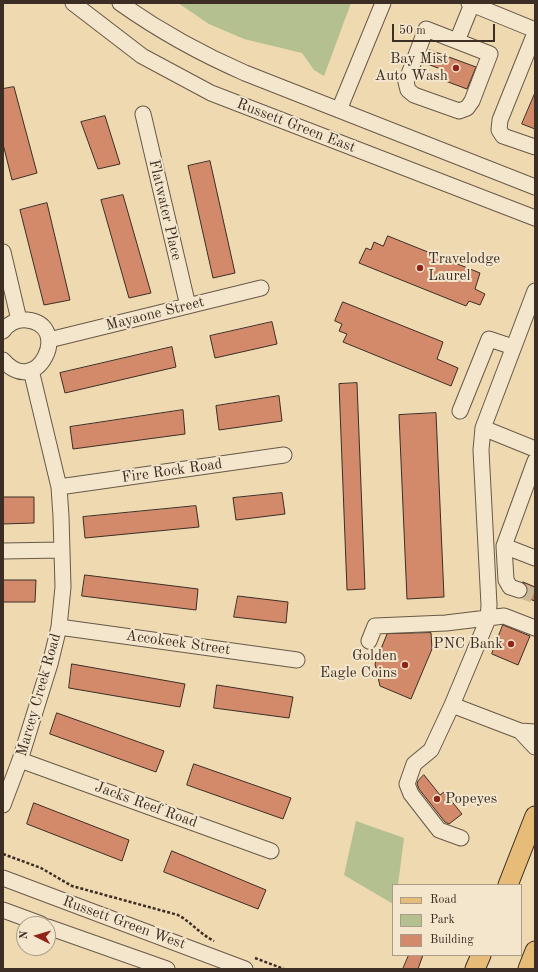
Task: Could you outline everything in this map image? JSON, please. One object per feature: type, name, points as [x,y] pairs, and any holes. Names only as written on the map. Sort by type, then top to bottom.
[{"type":"main road","points":[[508,884],[535,816]]},
{"type":"main road","points":[[528,969],[535,951]]},
{"type":"main road","points":[[475,969],[481,956]]},
{"type":"street","name":"Russett Green East","points":[[73,3],[142,56],[211,93],[535,218]]},
{"type":"street","name":"Russett Green East","points":[[120,3],[155,28],[200,53],[245,73],[535,187]]},
{"type":"street","points":[[339,110],[383,3]]},
{"type":"street","points":[[457,41],[470,4],[535,31],[530,62],[500,120],[499,130],[503,136],[535,147]]},
{"type":"street","points":[[426,29],[457,41],[490,54],[472,101],[467,108],[459,111],[414,95],[408,90],[406,82],[426,29]]},
{"type":"street","name":"Flatwater Place","points":[[143,114],[188,306]]},
{"type":"street","points":[[3,252],[19,320]]},
{"type":"street","name":"Mayaone Street","points":[[49,340],[261,288]]},
{"type":"street","points":[[461,838],[438,830],[411,794],[407,784],[414,764],[430,750],[452,705],[488,618],[489,605],[481,450],[483,428],[535,291]]},
{"type":"street","points":[[3,331],[12,323],[19,320],[35,322],[46,333],[49,340],[47,355],[43,362],[31,370],[14,369],[3,360]]},
{"type":"street","points":[[460,411],[489,339],[513,347]]},
{"type":"street","name":"Marcey Creek Road","points":[[3,805],[20,760],[50,664],[59,627],[63,587],[59,487],[31,370]]},
{"type":"street","points":[[483,428],[535,449]]},
{"type":"street","name":"Fire Rock Road","points":[[59,487],[284,455]]},
{"type":"street","points":[[519,590],[510,587],[506,580],[504,546],[535,461]]},
{"type":"street","points":[[504,546],[535,558]]},
{"type":"street","points":[[3,551],[62,550]]},
{"type":"street","points":[[369,641],[375,626],[446,623],[504,616],[535,628]]},
{"type":"street","name":"Accokeek Street","points":[[59,627],[297,660]]},
{"type":"street","points":[[452,705],[528,732],[535,747]]},
{"type":"street","name":"Jacks Reef Road","points":[[20,760],[271,851]]},
{"type":"street","name":"Russett Green West","points":[[3,878],[247,963]]},
{"type":"street","points":[[3,910],[19,916]]},
{"type":"street","name":"Russett Green West","points":[[56,929],[167,969]]},
{"type":"path","points":[[3,854],[41,868],[72,886],[178,914],[191,922],[204,936],[219,943]]},
{"type":"path","points":[[247,963],[284,969]]},
{"type":"green space","points":[[178,3],[351,3],[324,76],[314,70],[302,53],[244,39],[209,24]]},
{"type":"green space","points":[[356,821],[404,838],[398,884],[392,884],[392,903],[344,875]]},
{"type":"building","name":"Bay Mist Auto Wash","points":[[430,50],[476,67],[467,89],[440,79],[443,70],[425,63]]},
{"type":"building","points":[[14,87],[37,173],[12,180],[3,144],[3,89]]},
{"type":"building","points":[[535,93],[535,129],[522,124]]},
{"type":"building","points":[[105,116],[120,164],[98,169],[81,122]]},
{"type":"building","points":[[210,161],[235,273],[213,278],[188,166]]},
{"type":"building","points":[[123,195],[151,293],[129,298],[101,200]]},
{"type":"building","points":[[47,203],[70,300],[44,305],[20,210]]},
{"type":"building","name":"Travelodge Laurel","points":[[388,236],[480,273],[475,289],[485,294],[480,305],[469,301],[466,306],[359,263],[366,248],[371,250],[374,242],[383,246]]},
{"type":"building","points":[[343,302],[443,342],[437,359],[458,368],[451,386],[343,342],[347,334],[339,331],[342,324],[335,321]]},
{"type":"building","points":[[272,322],[277,344],[215,358],[210,336]]},
{"type":"building","points":[[172,347],[176,367],[65,393],[60,373]]},
{"type":"building","points":[[357,383],[365,589],[347,590],[339,384]]},
{"type":"building","points":[[279,396],[282,421],[219,430],[216,406]]},
{"type":"building","points":[[183,410],[185,434],[73,449],[70,427]]},
{"type":"building","points":[[436,413],[444,597],[407,599],[399,415]]},
{"type":"building","points":[[282,493],[285,514],[236,520],[233,498]]},
{"type":"building","points":[[3,497],[34,497],[34,523],[3,524]]},
{"type":"building","points":[[196,506],[199,527],[85,538],[83,517]]},
{"type":"building","points":[[85,575],[198,589],[196,610],[82,596]]},
{"type":"building","points":[[3,580],[36,580],[35,602],[3,602]]},
{"type":"building","points":[[523,582],[535,587],[535,601],[524,597],[528,589]]},
{"type":"building","points":[[238,596],[288,602],[286,623],[234,617]]},
{"type":"building","name":"PNC Bank","points":[[503,625],[530,636],[518,665],[492,654]]},
{"type":"building","points":[[431,633],[432,649],[411,699],[380,686],[375,664],[387,634]]},
{"type":"building","points":[[72,664],[185,684],[180,707],[69,688]]},
{"type":"building","points":[[217,685],[293,697],[289,718],[214,708]]},
{"type":"building","points":[[57,713],[164,751],[156,772],[50,734]]},
{"type":"building","points":[[194,764],[291,798],[283,819],[187,785]]},
{"type":"building","name":"Popeyes","points":[[424,775],[440,795],[444,792],[462,814],[449,824],[445,822],[419,789],[417,784],[418,781]]},
{"type":"building","points":[[34,803],[129,840],[122,861],[27,824]]},
{"type":"building","points":[[172,851],[266,890],[258,909],[164,872]]},
{"type":"building","points":[[409,956],[423,956],[418,969],[403,969]]},
{"type":"tunnel","points":[[519,590],[535,596]]},
{"type":"place","name":"Bay Mist Auto Wash","points":[[456,68]]},
{"type":"place","name":"Travelodge Laurel","points":[[420,268]]},
{"type":"place","name":"PNC Bank","points":[[511,644]]},
{"type":"place","name":"Golden Eagle Coins","points":[[405,665]]},
{"type":"place","name":"Popeyes","points":[[437,799]]}]
